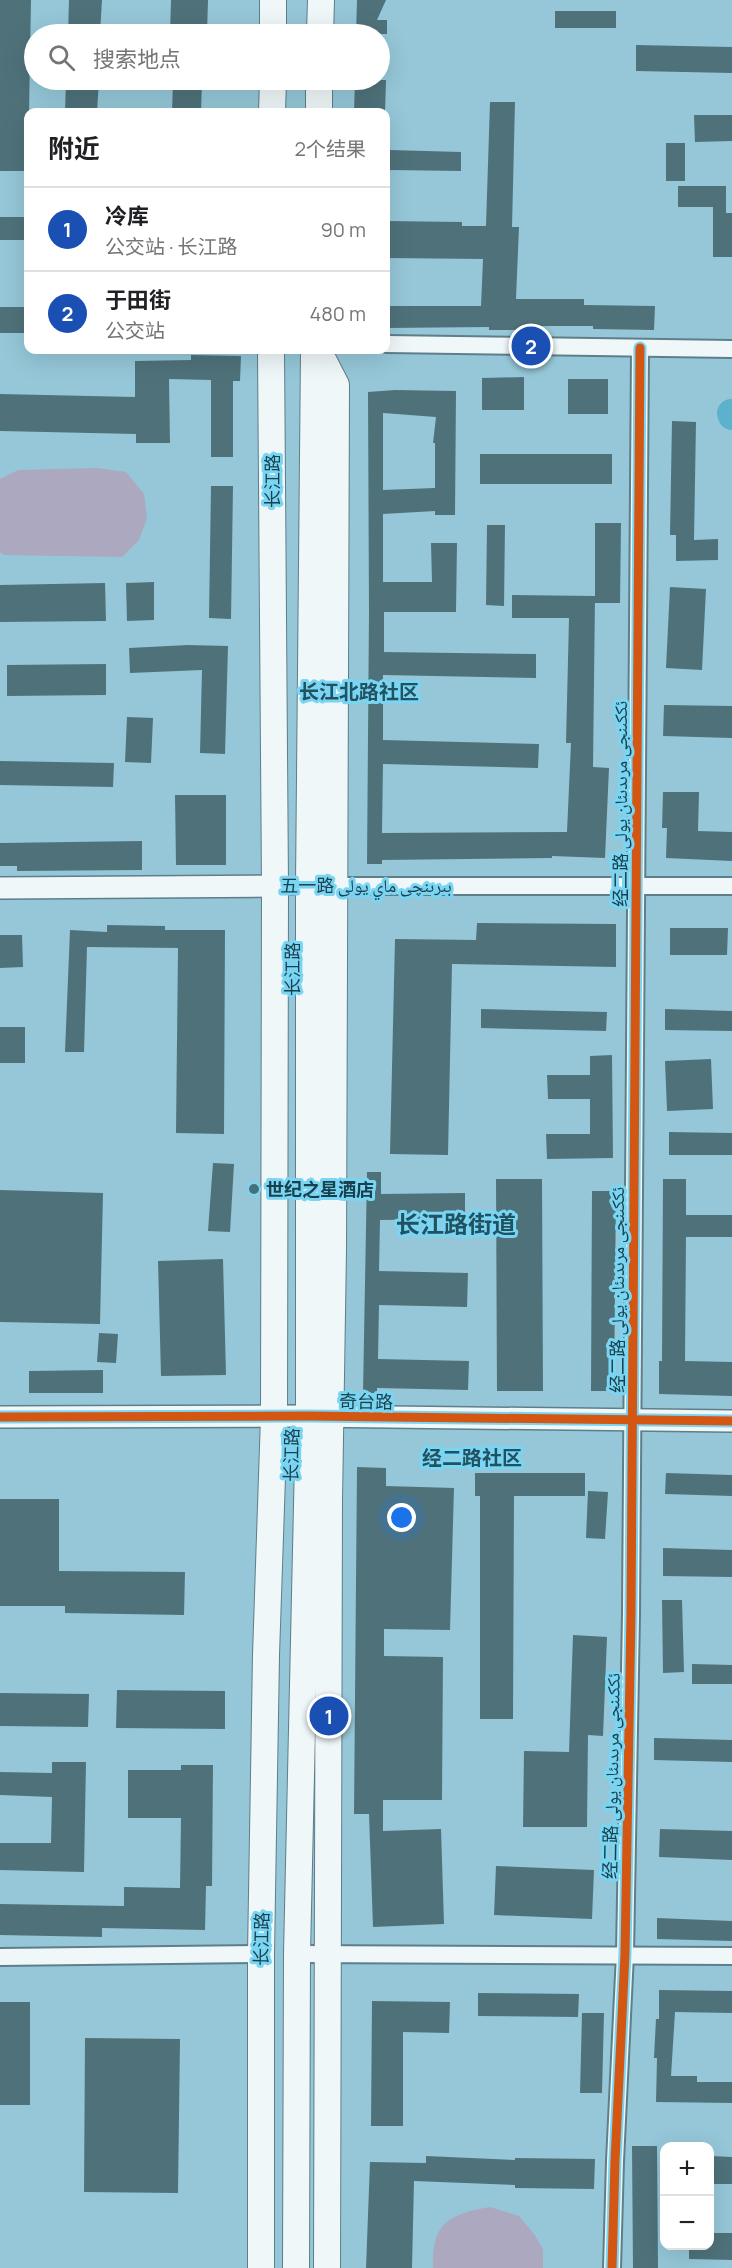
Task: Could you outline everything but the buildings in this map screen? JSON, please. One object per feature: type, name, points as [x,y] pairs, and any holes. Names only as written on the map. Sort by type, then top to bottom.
[{"type":"main road","points":[[273,0],[273,24]]},
{"type":"main road","points":[[320,24],[321,0]]},
{"type":"main road","points":[[272,108],[273,90]]},
{"type":"main road","points":[[319,90],[319,108]]},
{"type":"main road","name":"长江路","points":[[261,2268],[261,1954],[266,1655],[274,1417],[275,886],[272,354]]},
{"type":"main road","name":"长江路","points":[[296,2268],[297,1954],[320,1417],[321,885],[316,354]]},
{"type":"main road","points":[[320,1417],[327,1953],[327,2268]]},
{"type":"street","points":[[390,344],[732,349]]},
{"type":"street","name":"经二路 ئككىنجى مرىدىئان يولى","points":[[612,2268],[615,2149],[625,1954],[633,1421],[640,348]]},
{"type":"street","name":"五一路 بىرىنچى ماي يولى","points":[[0,888],[321,885],[732,886]]},
{"type":"street","name":"奇台路","points":[[0,1417],[732,1421]]},
{"type":"street","points":[[0,1957],[261,1954]]},
{"type":"street","points":[[297,1954],[732,1956]]},
{"type":"shaded area","points":[[98,468],[126,472],[144,494],[147,518],[139,540],[122,557],[4,555],[0,552],[0,479],[18,470]]},
{"type":"shaded area","points":[[490,2207],[519,2216],[543,2249],[543,2268],[433,2268],[435,2240],[445,2223],[464,2213]]},
{"type":"cycle path","points":[[612,2268],[625,1954],[631,1614],[640,348]]},
{"type":"cycle path","points":[[0,1417],[309,1416],[732,1421]]},
{"type":"place","name":"于田街","points":[[531,346]]},
{"type":"place","name":"世纪之星酒店","points":[[254,1189]]},
{"type":"place","name":"冷库","points":[[329,1716]]},
{"type":"district","name":"长江北路社区","points":[[359,691]]},
{"type":"district","name":"长江路街道","points":[[456,1223]]},
{"type":"district","name":"经二路社区","points":[[472,1457]]}]
